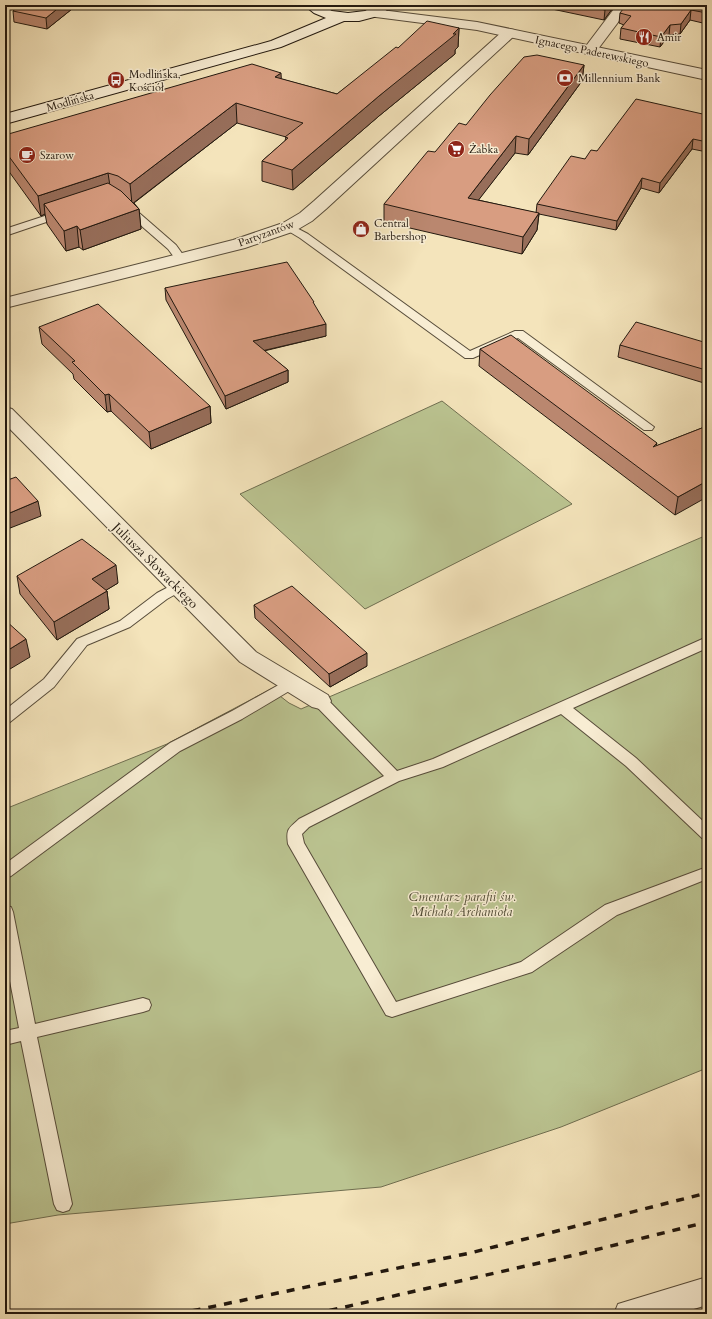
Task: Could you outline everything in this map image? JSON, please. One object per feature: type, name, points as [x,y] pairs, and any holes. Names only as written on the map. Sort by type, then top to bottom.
[{"type":"street","points":[[311,5],[324,13],[343,16],[373,13],[386,5]]},
{"type":"street","name":"Modlińska","points":[[250,50],[296,24],[309,12],[311,5]]},
{"type":"street","name":"Ignacego Paderewskiego","points":[[410,5],[477,26],[707,76]]},
{"type":"street","points":[[590,50],[624,5]]},
{"type":"street","name":"Ignacego Paderewskiego","points":[[373,13],[477,26]]},
{"type":"street","name":"Modlińska","points":[[5,119],[276,44],[343,16]]},
{"type":"street","name":"Partyzantów","points":[[5,302],[239,244],[289,227],[306,217],[320,205],[509,33]]},
{"type":"street","name":"Juliusza Słowackiego","points":[[5,413],[248,657],[320,701]]},
{"type":"street","points":[[629,1314],[707,1291]]},
{"type":"lane","points":[[116,200],[172,247],[181,259]]},
{"type":"lane","points":[[5,233],[76,209]]},
{"type":"lane","points":[[289,227],[304,236],[469,356],[520,333],[648,427]]},
{"type":"lane","points":[[5,718],[49,683],[82,642],[125,624],[162,596],[178,587]]},
{"type":"lane","points":[[707,642],[438,763],[394,777],[304,823],[294,832],[296,844],[392,1010],[526,967],[611,910],[707,873]]},
{"type":"lane","points":[[5,872],[175,747],[237,715],[291,683]]},
{"type":"lane","points":[[320,701],[394,777]]},
{"type":"lane","points":[[562,707],[631,762],[707,834]]},
{"type":"lane","points":[[5,912],[63,1204]]},
{"type":"lane","points":[[5,1038],[143,1005]]},
{"type":"green space","points":[[442,401],[572,504],[365,609],[240,494]]},
{"type":"green space","name":"Cmentarz parafii św. Michała Archanioła","points":[[707,535],[707,1068],[561,1127],[381,1187],[58,1215],[5,1224],[5,809],[167,744],[271,689],[289,703],[301,709]]},
{"type":"building","points":[[20,5],[62,5],[46,18],[13,11]]},
{"type":"building","points":[[581,5],[608,5],[605,10]]},
{"type":"building","points":[[626,5],[707,5],[707,13],[691,10],[681,24],[670,25],[661,37],[621,28],[631,16],[620,13]]},
{"type":"building","points":[[427,21],[459,28],[453,34],[456,34],[379,96],[292,170],[262,161],[288,138],[285,137],[303,123],[236,103],[130,184],[118,176],[108,173],[38,196],[5,151],[5,135],[252,64],[281,73],[275,77],[337,94],[396,47],[398,48]]},
{"type":"building","points":[[537,55],[584,65],[529,139],[516,136],[468,198],[539,213],[523,237],[384,204],[428,151],[435,152],[459,123],[466,125],[490,95],[524,57]]},
{"type":"building","points":[[636,99],[707,115],[707,142],[693,139],[660,183],[642,178],[617,221],[537,204],[571,156],[585,159],[591,150],[597,151]]},
{"type":"building","points":[[108,183],[121,191],[139,209],[80,230],[77,226],[64,231],[44,204]]},
{"type":"building","points":[[287,262],[314,302],[326,324],[253,341],[288,370],[225,396],[165,288]]},
{"type":"building","points":[[98,304],[210,406],[149,432],[109,394],[105,395],[72,362],[75,361],[39,327]]},
{"type":"building","points":[[636,322],[707,343],[707,369],[706,370],[620,345]]},
{"type":"building","points":[[511,335],[657,443],[653,447],[707,426],[707,481],[678,497],[480,349]]},
{"type":"building","points":[[16,477],[38,501],[5,515],[5,481]]},
{"type":"building","points":[[82,539],[116,565],[92,579],[107,591],[54,622],[17,576]]},
{"type":"building","points":[[292,586],[367,653],[329,674],[254,605]]},
{"type":"building","points":[[5,620],[26,639],[5,652]]},
{"type":"railway","points":[[177,1314],[470,1253],[707,1193]]},
{"type":"railway","points":[[314,1314],[579,1254],[707,1222]]},
{"type":"place","name":"Amir","points":[[644,37]]},
{"type":"place","name":"Millennium Bank","points":[[565,78]]},
{"type":"place","name":"Modlińska, Kościół","points":[[116,80]]},
{"type":"place","name":"Żabka","points":[[456,149]]},
{"type":"place","name":"Szarow","points":[[27,155]]},
{"type":"place","name":"Central Barbershop","points":[[361,229]]}]
